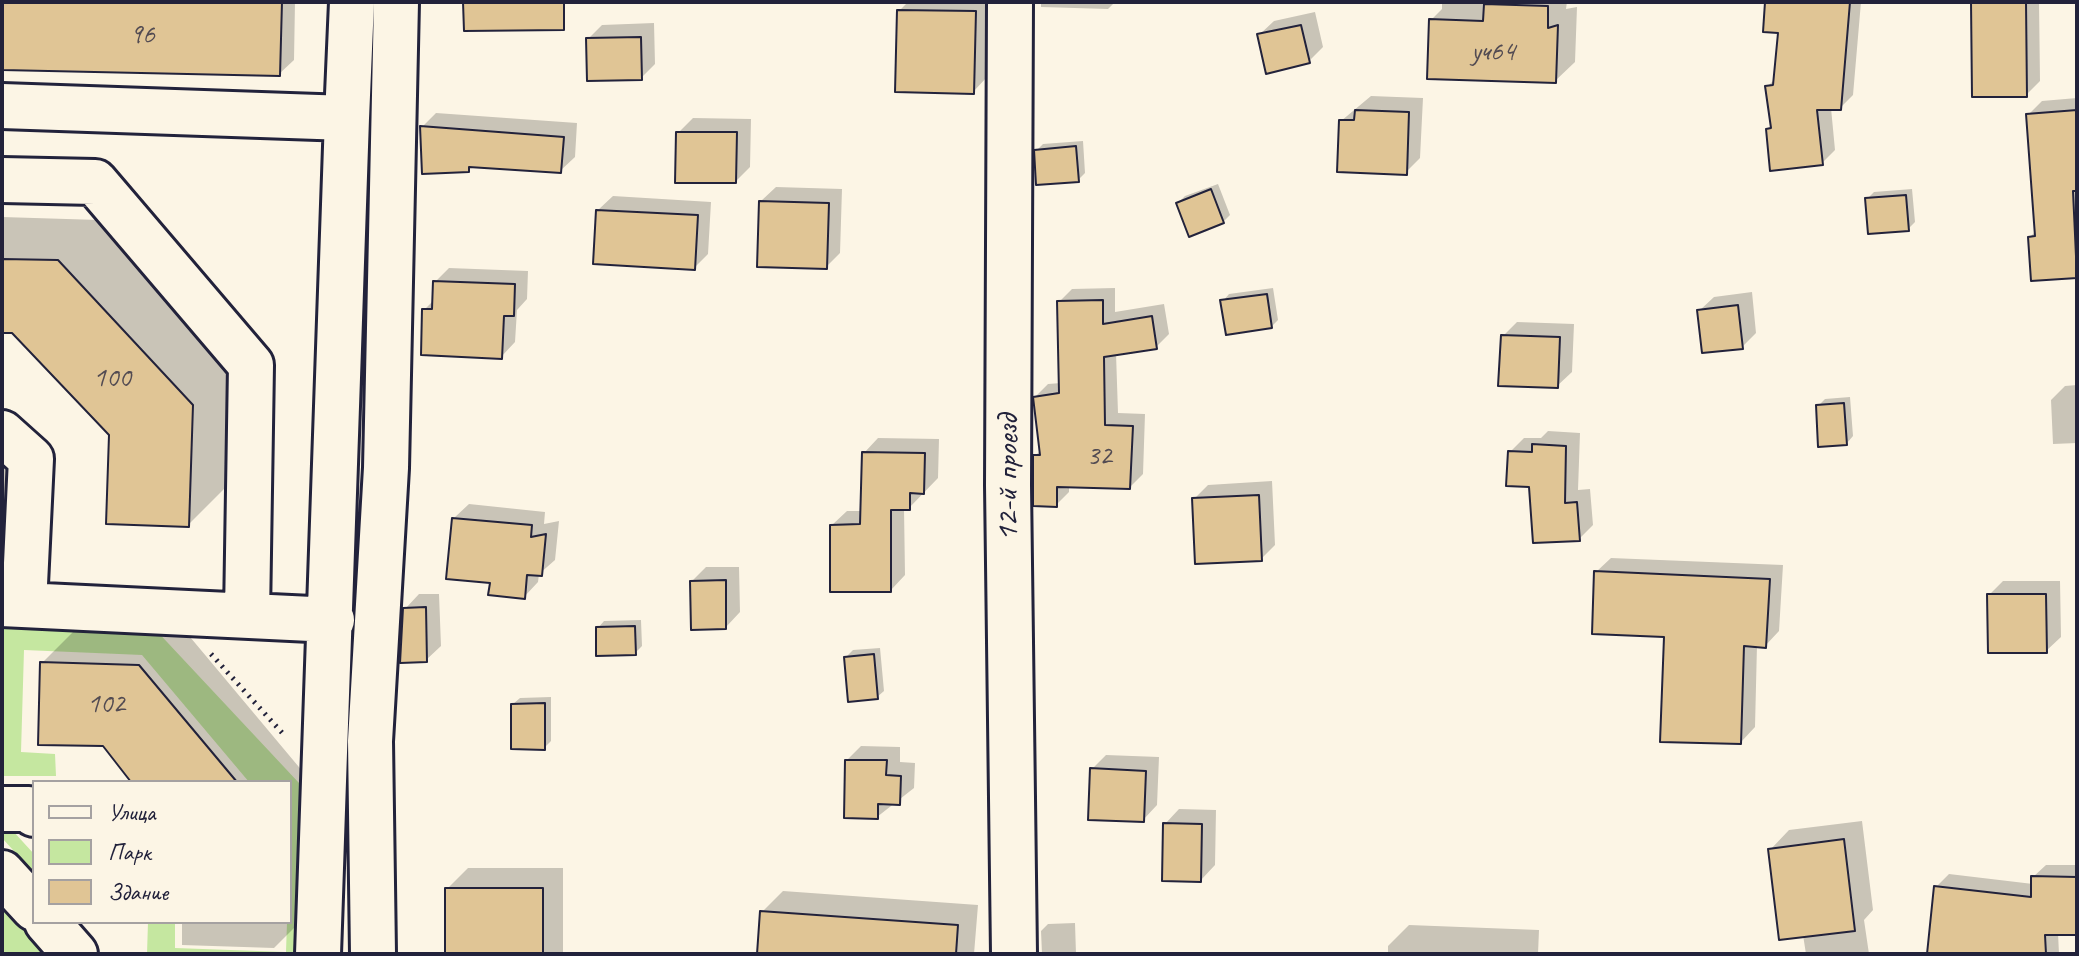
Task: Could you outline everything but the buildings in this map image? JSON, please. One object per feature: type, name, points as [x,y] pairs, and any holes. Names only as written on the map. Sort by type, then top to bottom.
[{"type":"street","points":[[318,954],[352,2]]},
{"type":"street","points":[[373,954],[370,741],[386,468],[396,2]]},
{"type":"street","name":"12-й проезд","points":[[1010,2],[1008,500],[1014,954]]},
{"type":"street","points":[[2,106],[347,118]]},
{"type":"street","points":[[2,180],[95,182],[251,365],[247,615]]},
{"type":"street","points":[[2,433],[31,459],[13,604],[332,620]]},
{"type":"street","points":[[2,809],[29,809],[32,812]]},
{"type":"street","points":[[2,873],[32,906]]},
{"type":"street","points":[[49,924],[75,954],[92,924]]},
{"type":"path","points":[[173,612],[326,781]]},
{"type":"green space","points":[[2,624],[153,627],[314,799],[330,954],[147,954],[148,924],[175,924],[175,948],[286,952],[287,924],[292,924],[292,780],[247,780],[142,655],[24,650],[21,752],[55,754],[56,776],[2,776]]},
{"type":"green space","points":[[2,819],[32,852],[32,871],[2,838]]},
{"type":"green space","points":[[2,903],[33,934],[47,954],[2,954]]}]
